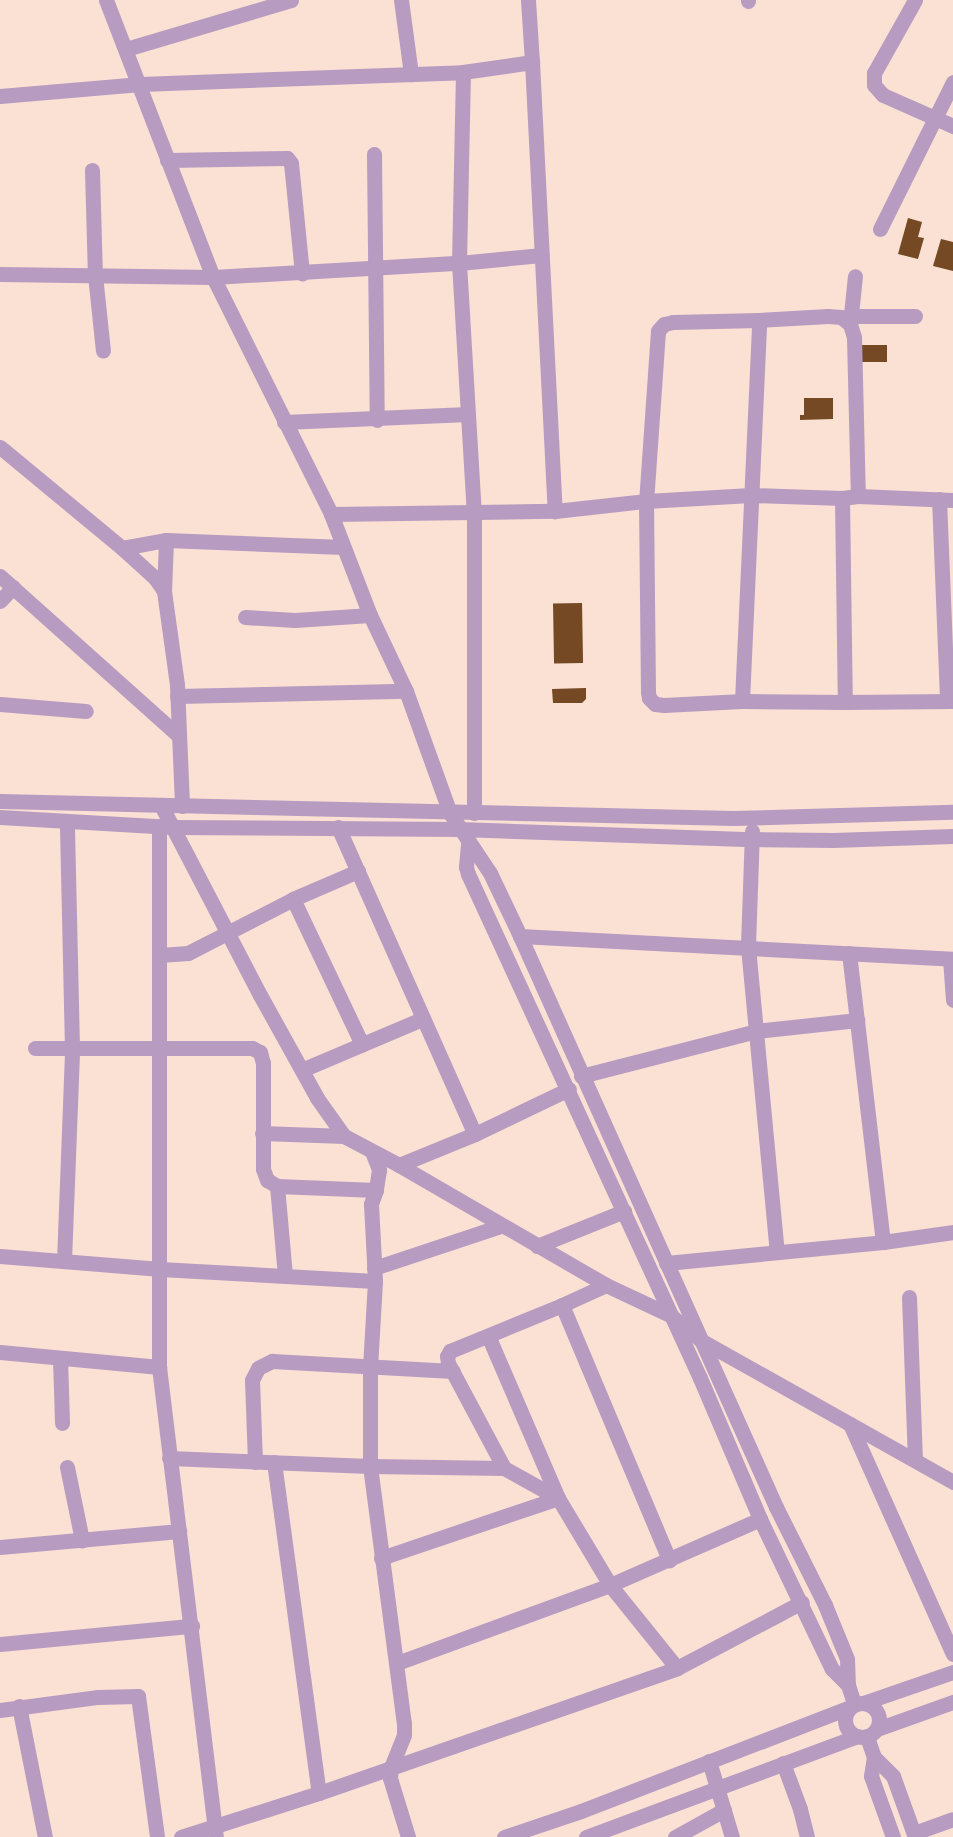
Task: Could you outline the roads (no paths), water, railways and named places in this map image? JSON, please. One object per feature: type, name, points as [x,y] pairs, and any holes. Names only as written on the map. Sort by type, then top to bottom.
[{"type":"street","points":[[106,0],[213,277],[331,514],[370,615],[406,691],[450,813],[468,844],[490,873],[520,936],[776,1506],[825,1605],[847,1659],[848,1685],[856,1705],[877,1712],[866,1734],[874,1757],[872,1776],[893,1837]]},
{"type":"street","points":[[126,49],[291,0]]},
{"type":"street","points":[[401,0],[411,74]]},
{"type":"street","points":[[528,0],[555,511]]},
{"type":"street","points":[[915,0],[874,73],[874,85],[883,95],[934,120],[953,126]]},
{"type":"street","points":[[0,96],[140,84],[463,72],[531,62]]},
{"type":"street","points":[[463,72],[459,263],[474,513],[474,813]]},
{"type":"street","points":[[880,229],[953,82]]},
{"type":"street","points":[[374,154],[373,267],[377,420]]},
{"type":"street","points":[[167,160],[287,158],[291,163],[302,273]]},
{"type":"street","points":[[92,170],[95,275],[103,351]]},
{"type":"street","points":[[0,274],[213,277],[459,263],[542,255]]},
{"type":"street","points":[[855,276],[851,320],[854,337],[858,496]]},
{"type":"street","points":[[331,514],[555,511],[646,501],[751,495],[946,500],[950,701],[742,701],[664,705],[655,704],[649,698],[646,501],[658,331],[664,324],[673,322],[828,316],[851,320],[915,316]]},
{"type":"street","points":[[742,701],[759,320]]},
{"type":"street","points":[[284,422],[377,420],[468,414]]},
{"type":"street","points":[[0,447],[123,548],[155,578],[164,591]]},
{"type":"street","points":[[842,498],[845,702]]},
{"type":"street","points":[[123,548],[166,540],[343,547]]},
{"type":"street","points":[[166,540],[164,591],[177,696],[182,806]]},
{"type":"street","points":[[0,576],[179,736]]},
{"type":"street","points":[[0,601],[13,587]]},
{"type":"street","points":[[245,616],[295,620],[370,615]]},
{"type":"street","points":[[177,696],[406,691]]},
{"type":"street","points":[[0,704],[86,711]]},
{"type":"street","points":[[0,801],[450,813],[756,817],[953,812]]},
{"type":"street","points":[[161,805],[166,826],[304,1069],[317,1098],[344,1136],[373,1154],[399,1165],[500,1226],[606,1285],[670,1315],[702,1341],[953,1482]]},
{"type":"street","points":[[0,817],[166,826],[338,827],[751,839],[833,840],[953,836]]},
{"type":"street","points":[[756,817],[751,839],[748,948],[777,1252]]},
{"type":"street","points":[[64,1261],[72,1048],[68,822]]},
{"type":"street","points":[[166,826],[159,955],[159,1366],[216,1833]]},
{"type":"street","points":[[338,827],[475,1134]]},
{"type":"street","points":[[468,844],[466,867],[468,874],[569,1089],[700,1378],[760,1519],[832,1669],[848,1685]]},
{"type":"street","points":[[159,955],[188,953],[293,899],[358,871]]},
{"type":"street","points":[[293,899],[362,1044]]},
{"type":"street","points":[[520,936],[951,959],[953,1000]]},
{"type":"street","points":[[849,953],[883,1242]]},
{"type":"street","points":[[304,1069],[422,1019]]},
{"type":"street","points":[[581,1076],[756,1031],[857,1020]]},
{"type":"street","points":[[35,1048],[252,1048],[260,1052],[263,1063],[263,1169],[267,1180],[277,1186],[376,1190]]},
{"type":"street","points":[[399,1165],[475,1134],[569,1089]]},
{"type":"street","points":[[262,1133],[344,1136]]},
{"type":"street","points":[[373,1154],[379,1170],[371,1204],[374,1274],[370,1368],[370,1466],[397,1663],[404,1735],[391,1768],[393,1791],[408,1837]]},
{"type":"street","points":[[277,1186],[285,1276]]},
{"type":"street","points":[[537,1246],[624,1211]]},
{"type":"street","points":[[0,1256],[285,1276],[374,1274],[500,1226]]},
{"type":"street","points":[[666,1263],[883,1242],[953,1232]]},
{"type":"street","points":[[504,1468],[448,1363],[447,1356],[450,1351],[489,1338],[606,1285]]},
{"type":"street","points":[[909,1297],[915,1460]]},
{"type":"street","points":[[562,1305],[669,1560]]},
{"type":"street","points":[[489,1338],[558,1498],[610,1586],[676,1668]]},
{"type":"street","points":[[0,1352],[159,1366]]},
{"type":"street","points":[[60,1358],[62,1423]]},
{"type":"street","points":[[255,1462],[252,1380],[258,1368],[272,1361],[453,1371]]},
{"type":"street","points":[[850,1424],[953,1654]]},
{"type":"street","points":[[169,1458],[370,1466],[504,1468],[558,1498]]},
{"type":"street","points":[[274,1462],[319,1793]]},
{"type":"street","points":[[67,1467],[82,1540]]},
{"type":"street","points":[[381,1558],[558,1498]]},
{"type":"street","points":[[397,1663],[610,1586],[760,1519]]},
{"type":"street","points":[[0,1547],[179,1531]]},
{"type":"street","points":[[181,1837],[216,1833],[319,1793],[676,1668],[801,1602]]},
{"type":"street","points":[[0,1644],[192,1626]]},
{"type":"street","points":[[504,1837],[580,1811],[856,1705],[953,1672]]},
{"type":"street","points":[[0,1710],[19,1706],[138,1695],[157,1837]]},
{"type":"street","points":[[586,1837],[623,1831],[719,1788],[953,1702]]},
{"type":"street","points":[[856,1705],[844,1724],[866,1734]]},
{"type":"street","points":[[19,1706],[45,1837]]},
{"type":"street","points":[[874,1757],[893,1776],[914,1835],[953,1819]]},
{"type":"street","points":[[709,1761],[732,1837]]},
{"type":"street","points":[[783,1763],[800,1809],[807,1837]]},
{"type":"street","points":[[675,1837],[724,1810]]}]
